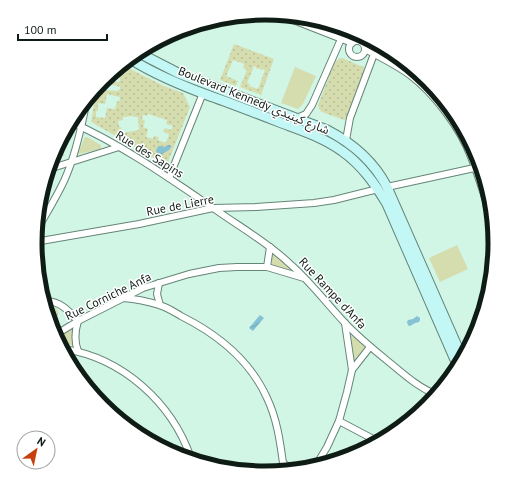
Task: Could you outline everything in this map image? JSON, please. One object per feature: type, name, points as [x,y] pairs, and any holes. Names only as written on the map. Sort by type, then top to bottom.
[{"type":"main road","name":"Boulevard Kennedy شارع كينيدي","points":[[144,56],[178,73],[327,130],[346,140],[369,161],[381,176],[382,188],[387,204],[455,360]]},
{"type":"main road","name":"Boulevard Kennedy شارع كينيدي","points":[[135,62],[174,82],[309,134],[342,150],[382,188],[460,352]]},
{"type":"street","points":[[300,23],[341,39],[356,40]]},
{"type":"street","points":[[297,118],[306,114],[312,105],[341,39]]},
{"type":"street","points":[[357,40],[349,49],[351,54],[359,57],[365,52],[365,49]]},
{"type":"street","points":[[358,41],[363,44],[365,49],[410,75],[436,102]]},
{"type":"street","points":[[346,140],[350,118],[374,54]]},
{"type":"street","points":[[169,178],[203,93]]},
{"type":"street","points":[[43,220],[64,182],[82,127],[85,111]]},
{"type":"street","points":[[444,111],[458,132]]},
{"type":"street","name":"Rue des Sapins","points":[[76,124],[119,146],[213,208]]},
{"type":"street","points":[[54,168],[119,146]]},
{"type":"street","name":"Rue de Lierre","points":[[42,241],[138,224],[213,208],[272,206],[334,200],[382,188],[475,168]]},
{"type":"street","name":"Rue Rampe d'Anfa","points":[[213,208],[270,247],[289,262],[345,323],[370,347],[430,392]]},
{"type":"street","points":[[267,267],[270,247]]},
{"type":"street","name":"Rue Corniche Anfa","points":[[60,332],[78,321],[143,288],[189,274],[219,268],[267,267],[305,278]]},
{"type":"street","points":[[160,283],[157,294],[160,305]]},
{"type":"street","points":[[123,298],[137,299],[160,305],[196,323],[211,332],[251,370],[262,388],[272,410],[276,423],[283,465]]},
{"type":"street","points":[[49,301],[56,302],[62,305],[78,321],[75,341],[78,351]]},
{"type":"street","points":[[320,459],[339,421],[352,370],[345,323]]},
{"type":"street","points":[[352,370],[370,347]]},
{"type":"street","points":[[68,350],[78,351],[121,370],[147,389],[173,420],[190,453]]},
{"type":"street","points":[[339,421],[372,438]]},
{"type":"green space","points":[[234,44],[274,59],[261,95],[240,87],[247,70],[243,68],[244,64],[233,60],[226,76],[238,81],[236,86],[220,80]],"holes":[[[254,66],[257,69],[265,70],[258,89],[249,86],[250,84],[247,83]]]},
{"type":"green space","points":[[340,58],[364,67],[365,70],[346,119],[344,120],[322,112],[318,105],[334,64]]},
{"type":"green space","points":[[127,67],[132,70],[132,73],[121,72]]},
{"type":"green space","points":[[295,67],[316,76],[303,104],[298,109],[281,103]]},
{"type":"green space","points":[[132,70],[164,86],[183,93],[190,107],[168,162],[163,164],[91,122],[95,98],[102,90],[117,91],[120,89],[118,86],[112,85],[112,82],[120,81],[120,78],[115,77],[121,72],[132,73]],"holes":[[[107,94],[120,97],[119,102],[117,101],[115,109],[107,108],[105,118],[96,117],[98,103],[105,104]],[[148,114],[167,120],[166,124],[173,126],[171,130],[165,128],[163,132],[169,134],[166,143],[158,140],[159,137],[154,136],[153,139],[146,137],[148,129],[143,127],[145,121],[142,119],[143,115],[147,116]],[[123,117],[138,117],[139,130],[122,133],[118,121],[123,120]]]},
{"type":"green space","points":[[85,137],[101,145],[101,149],[79,154],[78,153]]},
{"type":"green space","points":[[61,151],[65,155],[58,157]]},
{"type":"green space","points":[[457,245],[468,269],[440,282],[429,258]]},
{"type":"green space","points":[[272,252],[297,273],[272,265]]},
{"type":"green space","points":[[50,305],[57,309],[57,318],[55,321]]},
{"type":"green space","points":[[72,328],[73,345],[66,345],[61,334]]},
{"type":"green space","points":[[351,335],[365,347],[353,362]]},
{"type":"water","points":[[168,145],[171,147],[169,150],[162,154],[158,154],[156,151],[159,146],[164,147]]},
{"type":"water","points":[[260,315],[264,318],[253,331],[249,328]]},
{"type":"water","points":[[417,316],[420,318],[419,322],[410,326],[408,325],[408,320]]}]
